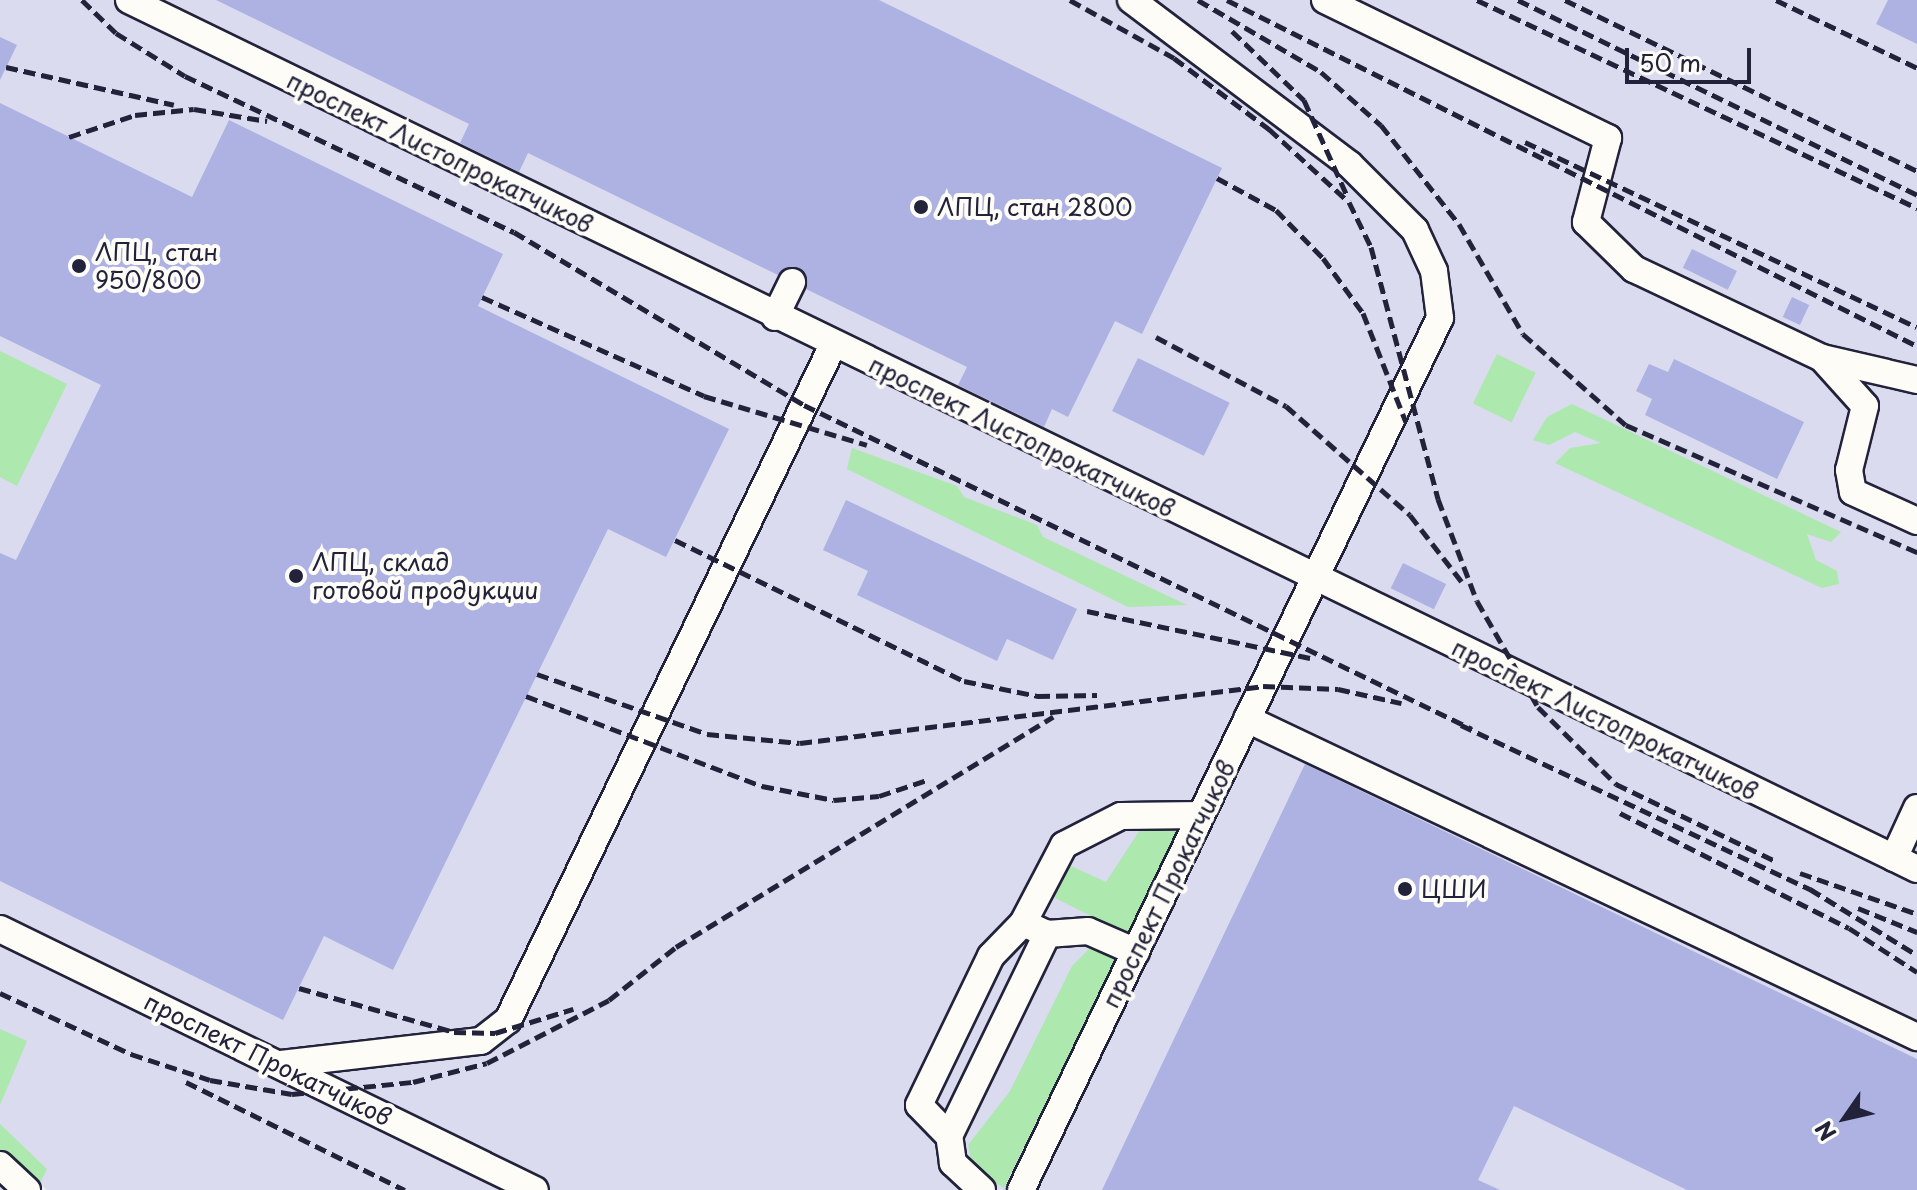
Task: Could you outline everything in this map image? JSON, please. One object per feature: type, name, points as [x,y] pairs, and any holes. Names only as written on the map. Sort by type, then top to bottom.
[{"type":"street","name":"проспект Листопрокатчиков","points":[[129,0],[775,317],[1906,863]]},
{"type":"street","name":"проспект Прокатчиков","points":[[1021,1190],[1440,318],[1434,271],[1415,230],[1349,164],[1131,0]]},
{"type":"street","points":[[1325,0],[1608,138],[1586,222],[1634,269],[1822,358],[1917,380]]},
{"type":"street","points":[[775,317],[792,282]]},
{"type":"street","points":[[281,1064],[481,1041],[508,1020],[833,345]]},
{"type":"street","points":[[1822,358],[1865,406],[1849,470],[1853,492],[1917,521]]},
{"type":"street","points":[[1247,719],[1917,1037]]},
{"type":"street","points":[[1906,863],[1917,808]]},
{"type":"street","points":[[982,1190],[953,1163],[949,1136],[1035,928],[1064,845],[1121,816],[1201,815]]},
{"type":"street","points":[[949,1136],[919,1105],[991,956],[1035,928],[1088,931],[1136,952]]},
{"type":"street","name":"проспект Прокатчиков","points":[[0,929],[535,1190]]},
{"type":"street","points":[[0,1165],[27,1190]]},
{"type":"shaded area","points":[[0,0],[1917,0],[1917,1190],[47,1190],[40,1184],[39,1190],[0,1190]]},
{"type":"green space","points":[[0,351],[67,384],[17,486],[0,477]]},
{"type":"green space","points":[[1497,354],[1536,373],[1512,422],[1473,403]]},
{"type":"green space","points":[[1572,404],[1841,532],[1831,542],[1807,534],[1816,560],[1837,571],[1839,584],[1822,588],[1555,463],[1570,448],[1601,443],[1575,432],[1549,445],[1533,440],[1547,417]]},
{"type":"green space","points":[[852,448],[957,486],[964,497],[1037,525],[1043,537],[1187,605],[1128,607],[847,469]]},
{"type":"green space","points":[[1145,822],[1183,824],[1129,935],[1055,898],[1051,890],[1071,866],[1106,882]]},
{"type":"green space","points":[[1096,942],[1119,952],[1004,1188],[973,1169],[968,1145],[1010,1091],[1072,966]]},
{"type":"green space","points":[[0,1029],[27,1041],[0,1105]]},
{"type":"green space","points":[[0,1124],[47,1169],[40,1183],[0,1150]]},
{"type":"building","name":"ЛПЦ, стан 2800","points":[[216,0],[879,0],[1222,168],[1142,334],[1115,321],[1068,417],[1052,409],[1044,427],[958,385],[967,367],[806,289],[800,268],[778,275],[528,153],[519,172],[460,143],[469,124]]},
{"type":"building","points":[[1888,0],[1917,0],[1917,44],[1876,24]]},
{"type":"building","points":[[0,37],[17,45],[0,80]]},
{"type":"building","name":"ЛПЦ, склад готовой продукции","points":[[0,103],[192,197],[229,120],[503,254],[478,306],[729,429],[666,557],[608,529],[393,970],[324,936],[283,1020],[0,881],[0,553],[16,560],[101,385],[0,336]]},
{"type":"building","points":[[1692,249],[1737,271],[1728,290],[1683,268]]},
{"type":"building","points":[[1792,297],[1809,305],[1800,325],[1783,317]]},
{"type":"building","points":[[1138,358],[1230,403],[1204,456],[1112,411]]},
{"type":"building","points":[[1674,359],[1804,422],[1777,479],[1645,415],[1652,399],[1636,391],[1649,364],[1668,372]]},
{"type":"building","points":[[846,500],[1077,609],[1053,660],[1007,639],[997,661],[857,595],[868,571],[823,550]]},
{"type":"building","points":[[1403,563],[1446,584],[1434,609],[1391,588]]},
{"type":"building","name":"ЦШИ","points":[[1305,764],[1917,1059],[1917,1190],[1687,1190],[1514,1106],[1478,1180],[1500,1190],[1102,1190]]},
{"type":"railway","points":[[82,0],[116,33],[185,76],[514,232],[804,405],[1472,729]]},
{"type":"railway","points":[[1070,0],[1174,58],[1269,129],[1349,202],[1371,247],[1438,499],[1477,601],[1538,707],[1616,784],[1775,861]]},
{"type":"railway","points":[[1198,0],[1321,72],[1381,125],[1459,224],[1523,334],[1626,425],[1917,552]]},
{"type":"railway","points":[[1227,0],[1917,346]]},
{"type":"railway","points":[[1477,0],[1917,208]]},
{"type":"railway","points":[[1518,0],[1917,195]]},
{"type":"railway","points":[[1565,0],[1917,171]]},
{"type":"railway","points":[[1776,0],[1917,68]]},
{"type":"railway","points":[[1232,31],[1304,100],[1348,198]]},
{"type":"railway","points":[[6,67],[174,105]]},
{"type":"railway","points":[[69,137],[135,115],[194,109],[267,121]]},
{"type":"railway","points":[[1525,142],[1917,327]]},
{"type":"railway","points":[[1217,178],[1276,210],[1323,258],[1363,313],[1406,422]]},
{"type":"railway","points":[[482,297],[704,396],[867,445]]},
{"type":"railway","points":[[1156,337],[1286,406],[1410,515],[1465,586]]},
{"type":"railway","points":[[675,540],[964,681],[1038,696],[1097,695]]},
{"type":"railway","points":[[1087,611],[1310,658]]},
{"type":"railway","points":[[537,674],[707,734],[800,743],[1263,686],[1338,689],[1401,703]]},
{"type":"railway","points":[[526,696],[762,786],[834,800],[879,796],[927,780]]},
{"type":"railway","points":[[0,993],[131,1054],[210,1080],[292,1094],[413,1082],[487,1063],[609,1000],[676,947],[1053,717]]},
{"type":"railway","points":[[1461,725],[1810,889],[1917,955]]},
{"type":"railway","points":[[1620,813],[1849,928],[1917,972]]},
{"type":"railway","points":[[1800,873],[1917,914]]},
{"type":"railway","points":[[1858,908],[1917,932]]},
{"type":"railway","points":[[299,988],[454,1032],[495,1033],[573,1009]]},
{"type":"railway","points":[[186,1082],[405,1190]]},
{"type":"place","name":"ЛПЦ, стан 2800","points":[[921,207]]},
{"type":"place","name":"ЛПЦ, стан 950/800","points":[[79,266]]},
{"type":"place","name":"ЛПЦ, склад готовой продукции","points":[[296,576]]},
{"type":"place","name":"ЦШИ","points":[[1405,889]]}]
